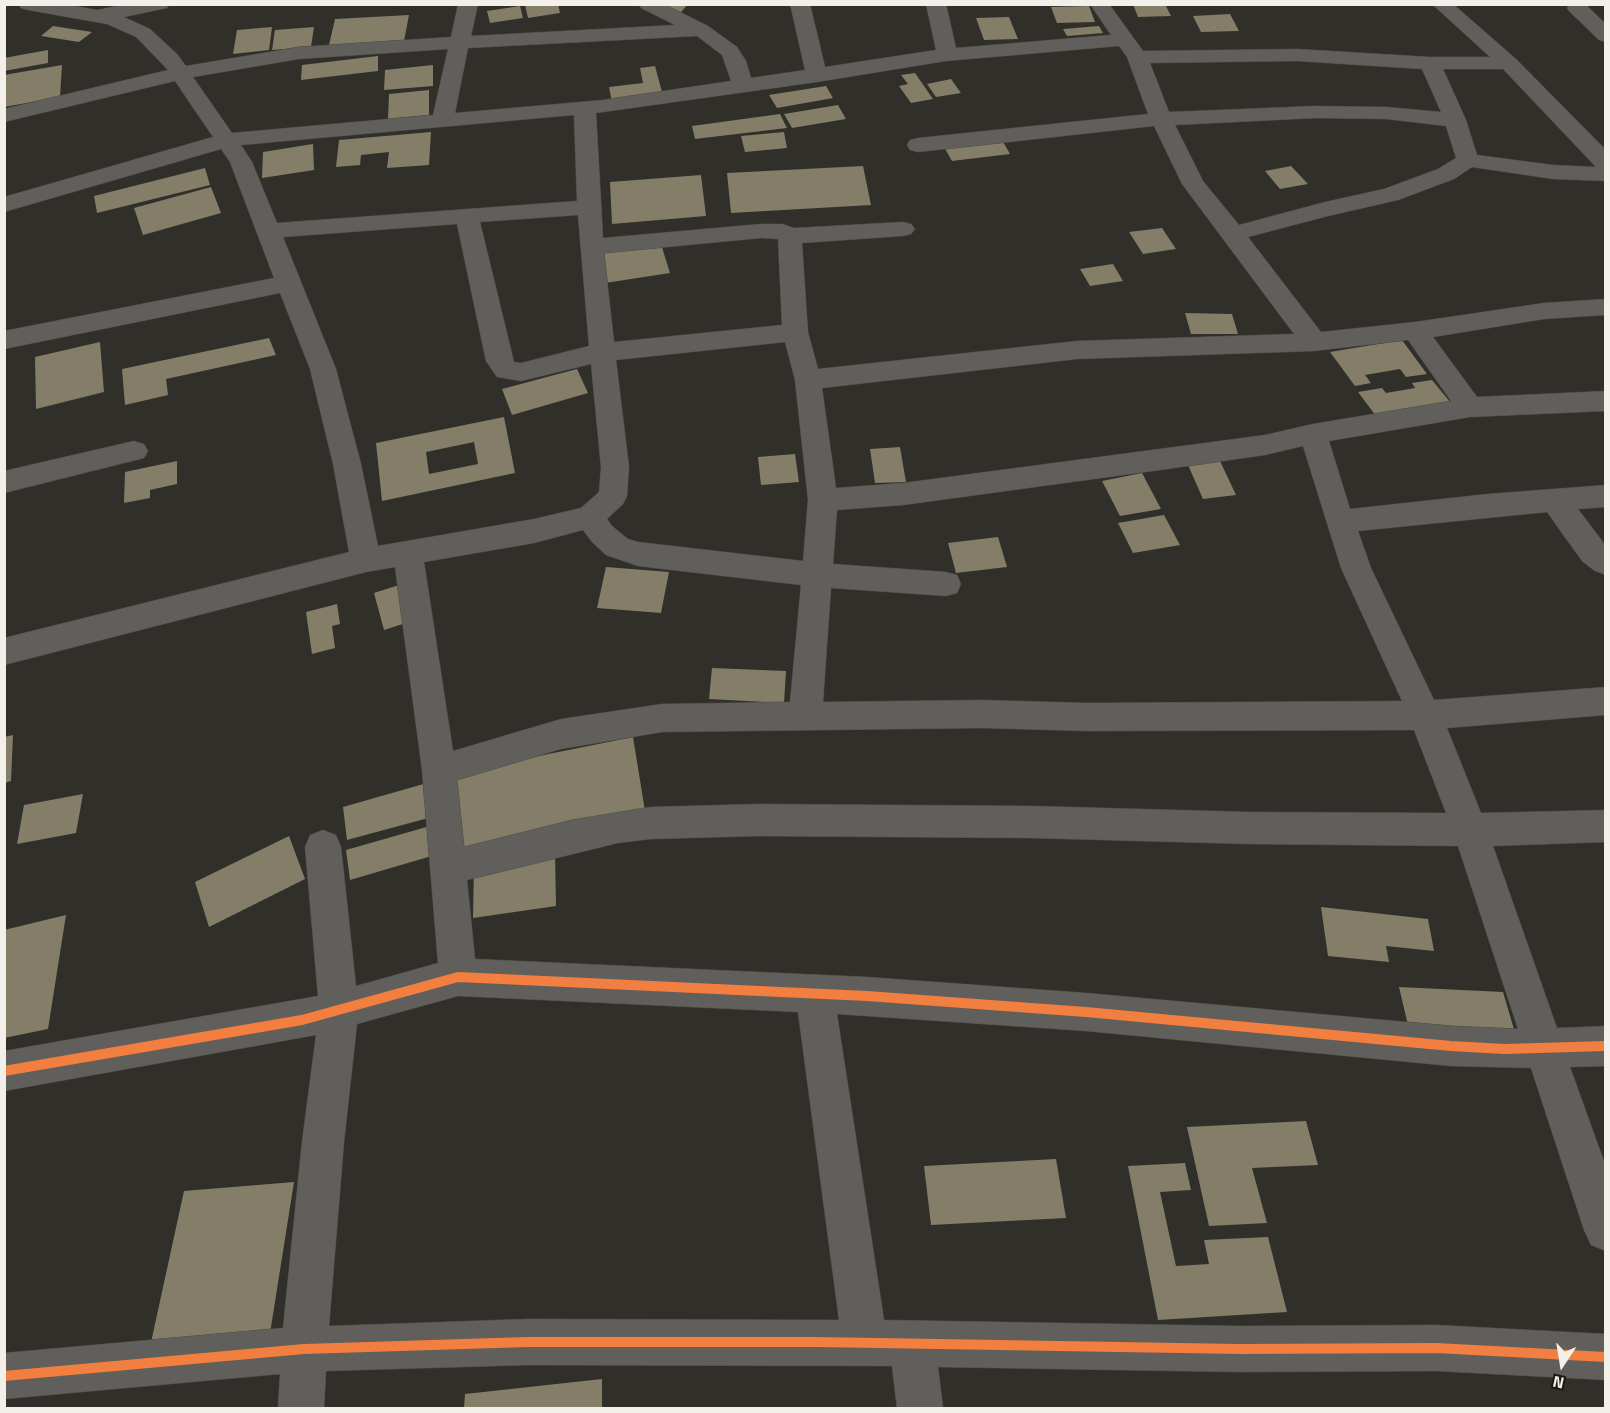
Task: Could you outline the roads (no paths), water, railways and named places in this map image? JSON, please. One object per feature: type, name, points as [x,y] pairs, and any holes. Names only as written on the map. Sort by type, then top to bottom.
[{"type":"street","points":[[98,16],[160,4]]},
{"type":"street","points":[[442,121],[468,4]]},
{"type":"street","points":[[648,4],[701,30],[730,51],[736,62],[742,84]]},
{"type":"street","points":[[800,4],[817,76]]},
{"type":"street","points":[[936,4],[946,43],[946,55]]},
{"type":"street","points":[[1099,4],[1137,57],[1161,119],[1193,184],[1314,342]]},
{"type":"street","points":[[1440,4],[1509,63],[1605,164]]},
{"type":"street","points":[[38,5],[112,19],[143,33],[170,58],[241,162],[323,369],[347,464],[366,560]]},
{"type":"street","points":[[1577,8],[1605,36]]},
{"type":"street","points":[[4,116],[180,73],[299,53],[701,30]]},
{"type":"street","points":[[4,205],[226,140],[585,108],[742,84],[817,76],[946,55],[1124,40]]},
{"type":"street","points":[[1137,57],[1297,55],[1430,63],[1509,63]]},
{"type":"street","points":[[1430,63],[1455,120],[1468,160]]},
{"type":"street","points":[[4,652],[366,560],[534,531],[590,517],[613,496],[615,467],[591,247],[585,108]]},
{"type":"street","points":[[918,145],[1161,119],[1316,112],[1386,113],[1455,120]]},
{"type":"street","points":[[1233,234],[1325,209],[1390,195],[1446,174],[1468,160],[1553,172],[1605,174]]},
{"type":"street","points":[[268,231],[589,207]]},
{"type":"street","points":[[467,216],[499,360],[506,370],[521,372],[603,352],[795,332]]},
{"type":"street","points":[[591,247],[761,231],[782,231],[790,236],[903,229]]},
{"type":"street","points":[[790,236],[795,332],[808,380],[823,500],[805,717]]},
{"type":"street","points":[[4,340],[289,283]]},
{"type":"street","points":[[808,380],[1077,350],[1314,342],[1415,331],[1544,311],[1605,307]]},
{"type":"street","points":[[1415,331],[1470,407]]},
{"type":"street","points":[[823,500],[903,494],[1265,445],[1313,434],[1470,407],[1605,401]]},
{"type":"street","points":[[1313,434],[1356,568],[1425,715],[1470,830],[1605,1230]]},
{"type":"street","points":[[4,482],[134,451]]},
{"type":"street","points":[[1340,522],[1605,496]]},
{"type":"street","points":[[1555,500],[1593,553],[1605,563]]},
{"type":"street","points":[[590,517],[616,548],[638,554],[815,576],[946,584]]},
{"type":"street","points":[[408,553],[439,770],[458,976]]},
{"type":"street","points":[[439,770],[561,734],[662,718],[982,714],[1088,717],[1425,715],[1605,701]]},
{"type":"street","points":[[449,868],[572,837],[618,827],[651,823],[759,820],[1031,822],[1250,828],[1470,830],[1605,826]]},
{"type":"street","points":[[301,1408],[304,1349],[323,1142],[339,1011],[323,847]]},
{"type":"street","points":[[4,1071],[339,1011],[383,996],[458,976],[815,993],[1086,1012],[1451,1046],[1504,1049],[1605,1046]]},
{"type":"street","points":[[815,993],[865,1344]]},
{"type":"street","points":[[4,1376],[304,1349],[528,1342],[1240,1349],[1436,1348],[1605,1357]]},
{"type":"street","points":[[912,1345],[920,1408]]}]
